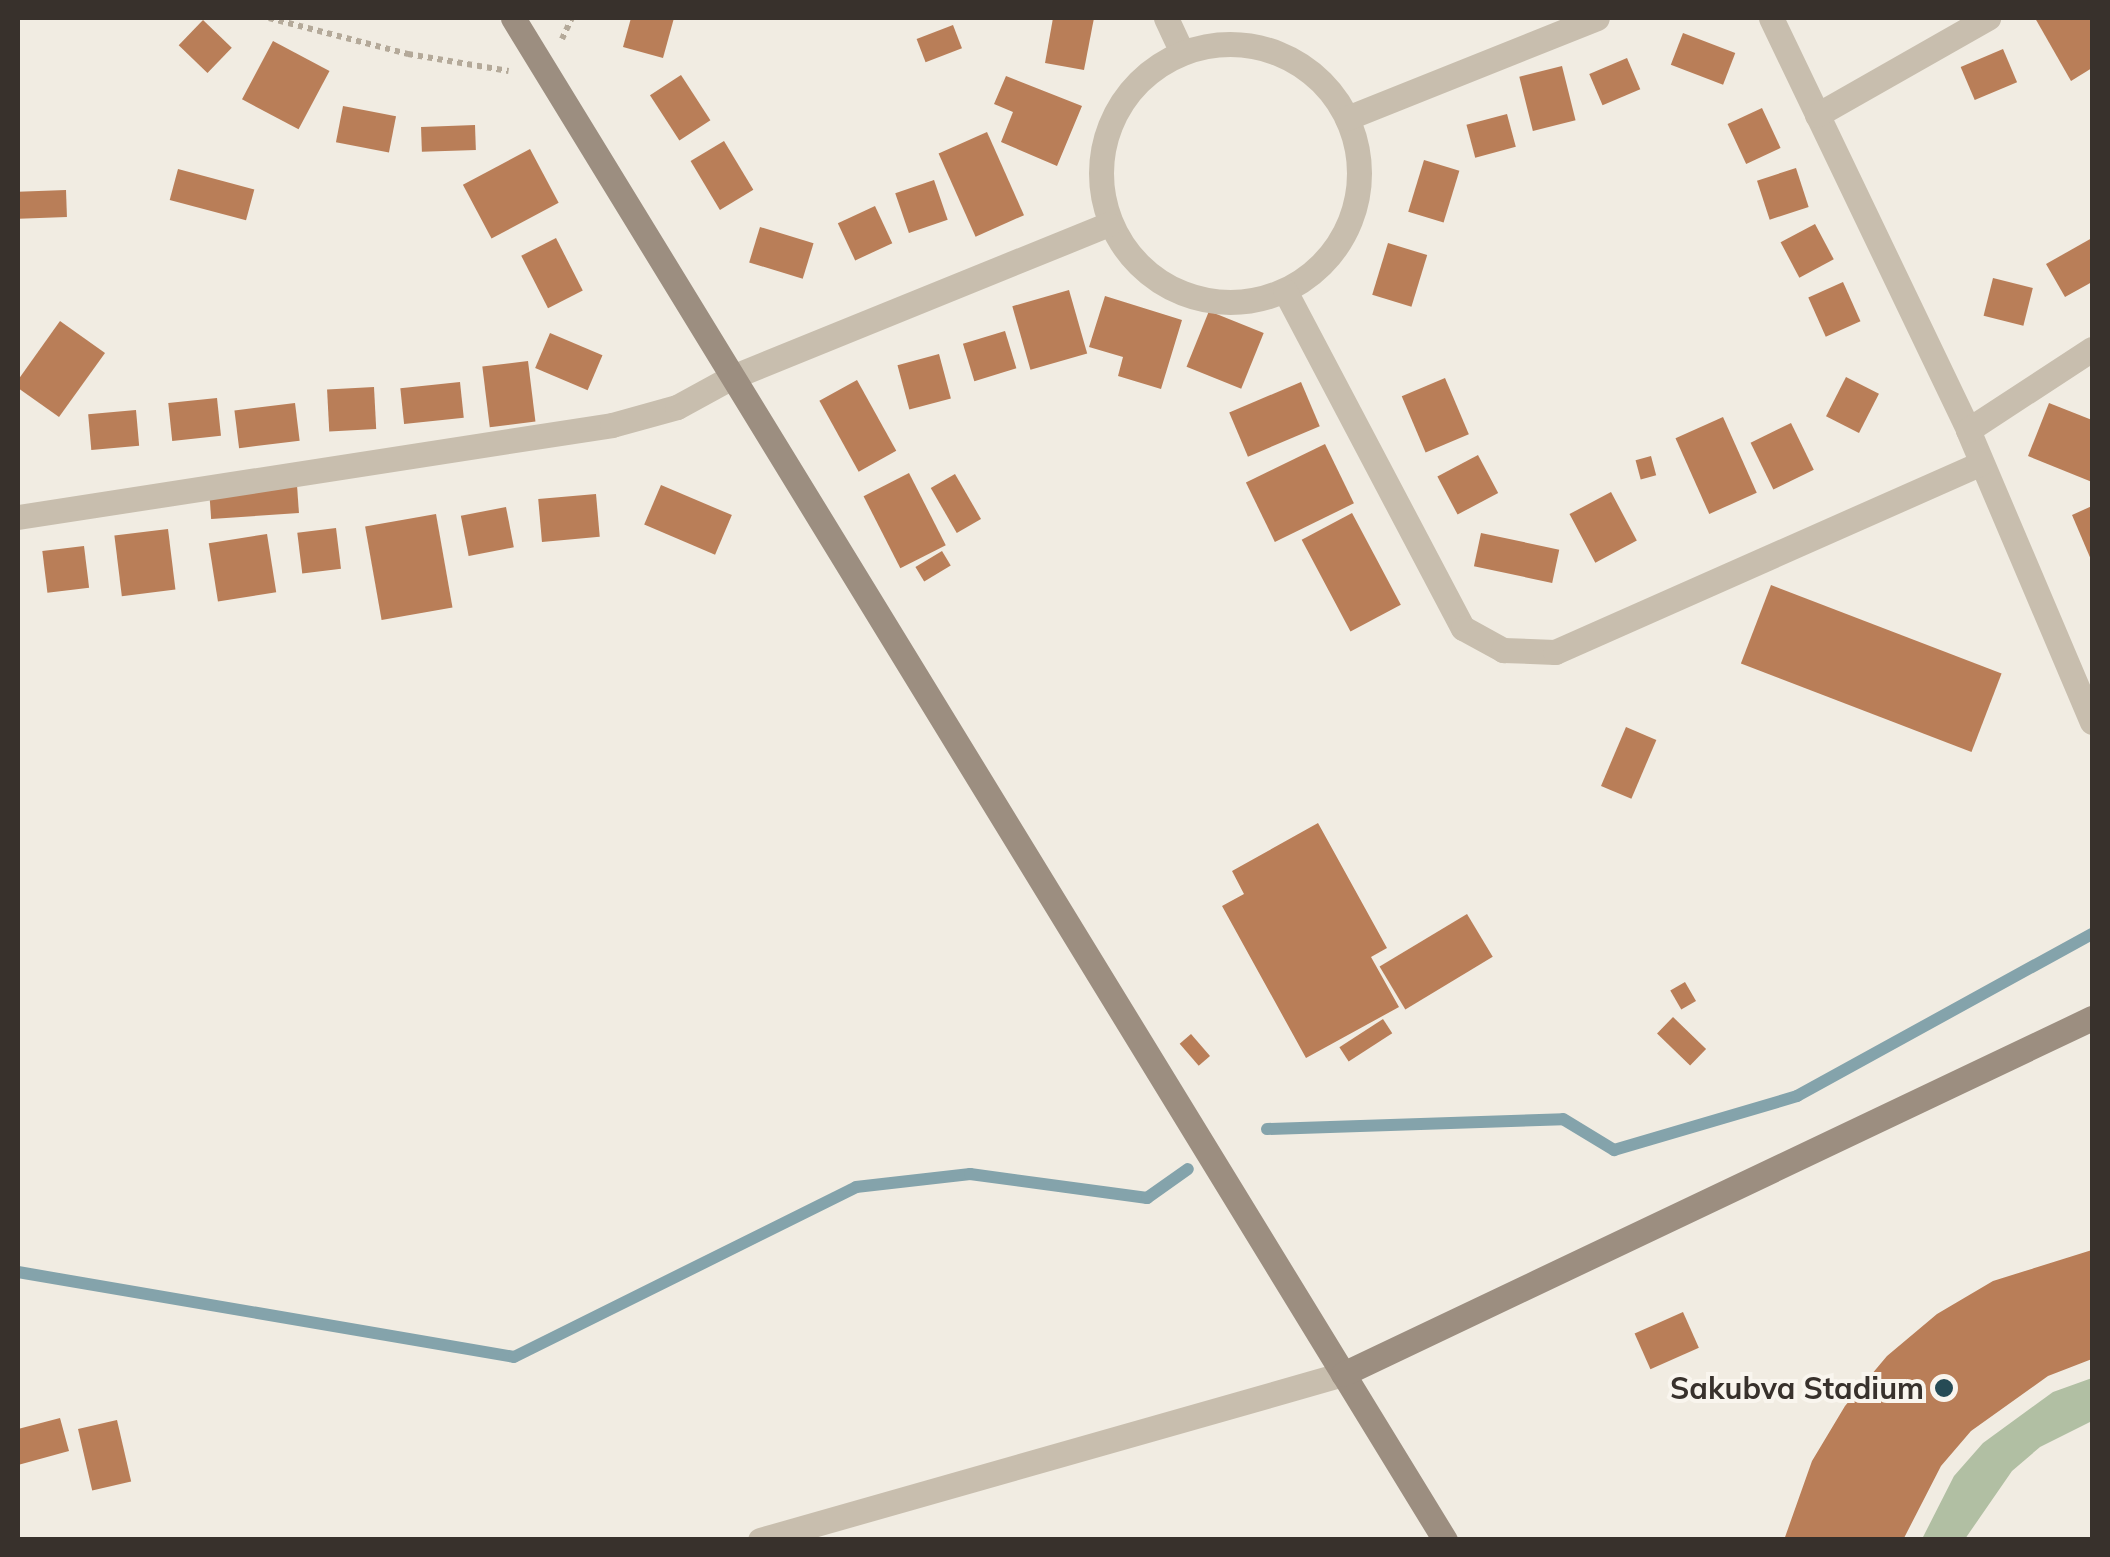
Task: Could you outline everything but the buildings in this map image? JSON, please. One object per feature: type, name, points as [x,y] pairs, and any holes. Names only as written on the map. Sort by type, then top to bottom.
[{"type":"street","points":[[513,18],[1445,1540]]},
{"type":"street","points":[[1166,18],[1182,53]]},
{"type":"street","points":[[1348,118],[1597,18]]},
{"type":"street","points":[[1771,18],[1968,430],[2092,722]]},
{"type":"street","points":[[1817,115],[1988,18]]},
{"type":"street","points":[[1218,44],[1257,46],[1293,59],[1324,82],[1348,118],[1360,159],[1356,206],[1336,248],[1285,291],[1218,302],[1181,292],[1148,273],[1108,224],[1100,173],[1106,135],[1122,100],[1148,72],[1182,53],[1218,44]]},
{"type":"street","points":[[18,517],[612,425],[677,407],[732,377],[1108,224]]},
{"type":"street","points":[[1285,291],[1463,628],[1503,650],[1554,652],[1980,464]]},
{"type":"street","points":[[1968,430],[2092,349]]},
{"type":"street","points":[[760,1540],[1343,1374],[2092,1018]]},
{"type":"path","points":[[268,18],[408,54],[546,76],[572,18]]},
{"type":"green space","points":[[2092,1378],[2092,1421],[2040,1447],[2012,1471],[1965,1539],[1922,1539],[1954,1476],[1983,1443],[2053,1392]]},
{"type":"waterway","points":[[1267,1129],[1563,1119],[1614,1150],[1797,1096],[2092,934]]},
{"type":"waterway","points":[[18,1272],[514,1357],[856,1187],[970,1174],[1147,1198],[1188,1169]]},
{"type":"place","name":"Sakubva Stadium","points":[[1944,1388]]}]
